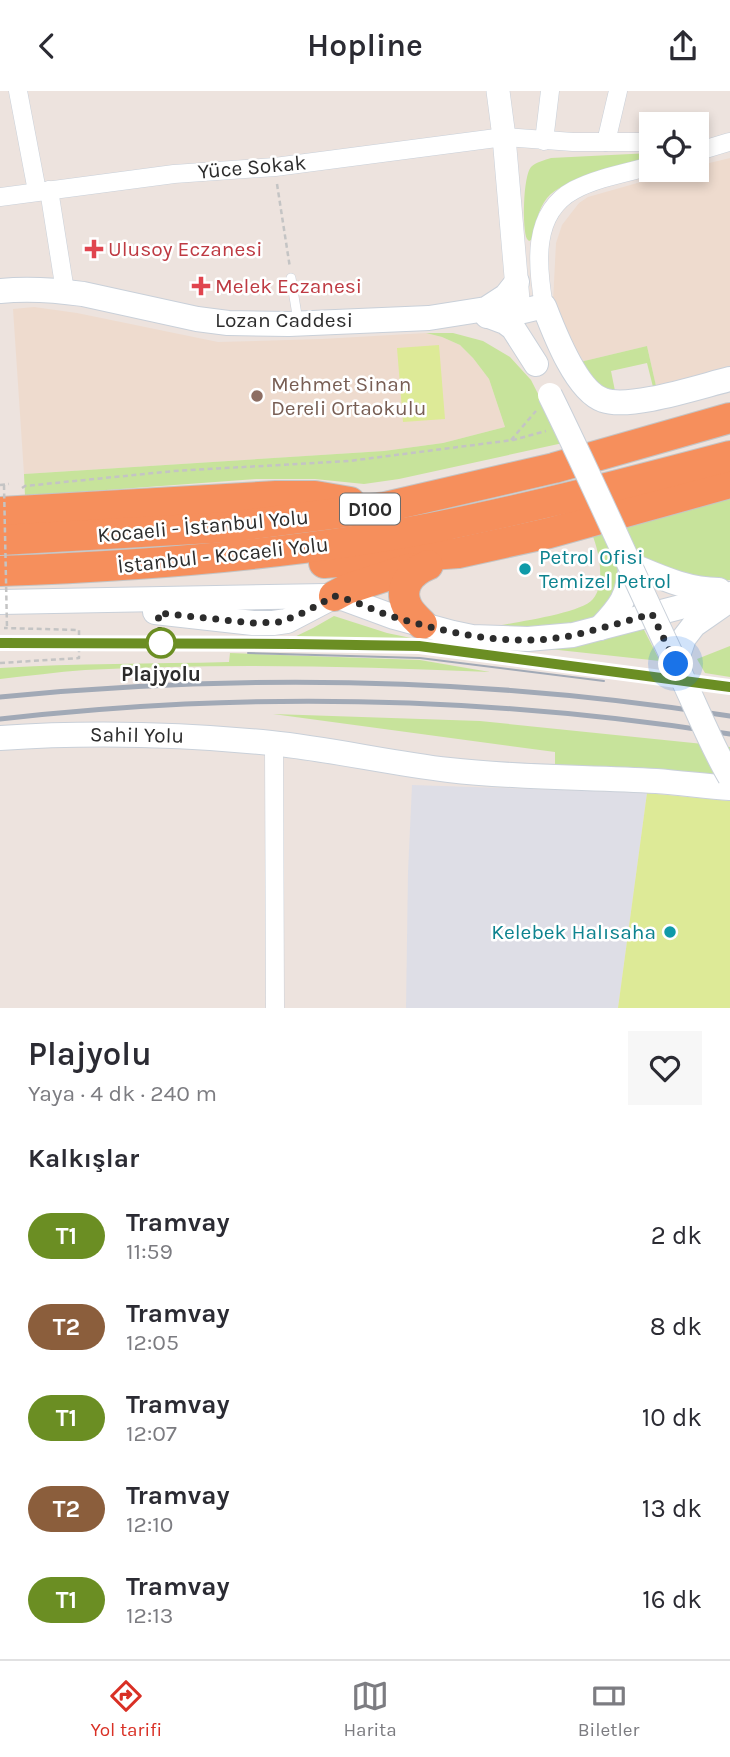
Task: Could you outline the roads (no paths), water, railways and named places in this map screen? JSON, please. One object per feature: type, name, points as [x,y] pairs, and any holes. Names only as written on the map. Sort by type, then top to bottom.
[{"type":"highway","name":"Kocaeli - İstanbul Yolu","points":[[0,540],[229,527],[385,507],[554,468],[730,418]]},
{"type":"highway","name":"İstanbul - Kocaeli Yolu","points":[[0,571],[107,567],[308,547],[432,528],[730,456]]},
{"type":"highway","points":[[334,596],[347,589],[458,553],[549,533],[730,483]]},
{"type":"highway","points":[[6,492],[314,496],[385,507]]},
{"type":"highway","points":[[107,567],[242,568],[458,553]]},
{"type":"highway","points":[[422,624],[405,604],[407,582],[413,573],[420,569],[458,553]]},
{"type":"main road","points":[[517,282],[487,313],[513,328],[536,364]]},
{"type":"main road","name":"Lozan Caddesi","points":[[0,291],[38,289],[83,293],[197,319],[250,324],[429,318],[487,313],[506,307],[519,312],[544,306]]},
{"type":"main road","points":[[544,306],[580,381],[602,400],[614,403],[640,401],[730,379]]},
{"type":"main road","points":[[519,312],[526,339],[550,395],[730,777]]},
{"type":"main road","points":[[631,565],[685,587],[730,592]]},
{"type":"main road","points":[[600,628],[626,594],[631,565]]},
{"type":"main road","points":[[0,602],[334,596],[394,617],[472,637],[498,639],[573,635],[730,592]]},
{"type":"main road","points":[[4,623],[142,612],[273,623],[287,621],[334,596]]},
{"type":"main road","points":[[676,664],[684,638],[694,625],[730,600]]},
{"type":"main road","name":"Sahil Yolu","points":[[0,738],[82,734],[217,738],[274,743],[495,775],[657,781],[730,788]]},
{"type":"street","points":[[18,91],[65,291]]},
{"type":"street","points":[[498,91],[519,312]]},
{"type":"street","points":[[544,141],[550,91]]},
{"type":"street","points":[[606,142],[618,91]]},
{"type":"street","name":"Yüce Sokak","points":[[0,197],[174,174],[275,167],[504,137],[544,141],[639,142]]},
{"type":"street","points":[[709,142],[730,142]]},
{"type":"street","points":[[709,148],[730,142]]},
{"type":"street","points":[[544,306],[539,280],[541,238],[543,227],[553,207],[562,198],[585,185],[639,169]]},
{"type":"street","points":[[274,743],[275,1008]]},
{"type":"lane","points":[[291,278],[298,323]]},
{"type":"tram line","points":[[0,643],[419,646],[730,687]]},
{"type":"tram line","name":"T1","points":[[0,643],[419,646],[730,687]]},
{"type":"tram line","points":[[248,653],[420,658],[604,681]]},
{"type":"railway","points":[[0,697],[183,685],[366,683],[548,694],[730,716]]},
{"type":"railway","points":[[0,719],[185,704],[321,701],[527,710],[730,734]]},
{"type":"place","name":"Ulusoy Eczanesi","points":[[94,249]]},
{"type":"place","name":"Melek Eczanesi","points":[[201,286]]},
{"type":"place","name":"Mehmet Sinan Dereli Ortaokulu","points":[[257,396]]},
{"type":"place","name":"Petrol Ofisi Temizel Petrol","points":[[525,569]]},
{"type":"place","name":"Plajyolu","points":[[161,643]]},
{"type":"place","name":"Kelebek Halısaha","points":[[670,932]]}]
